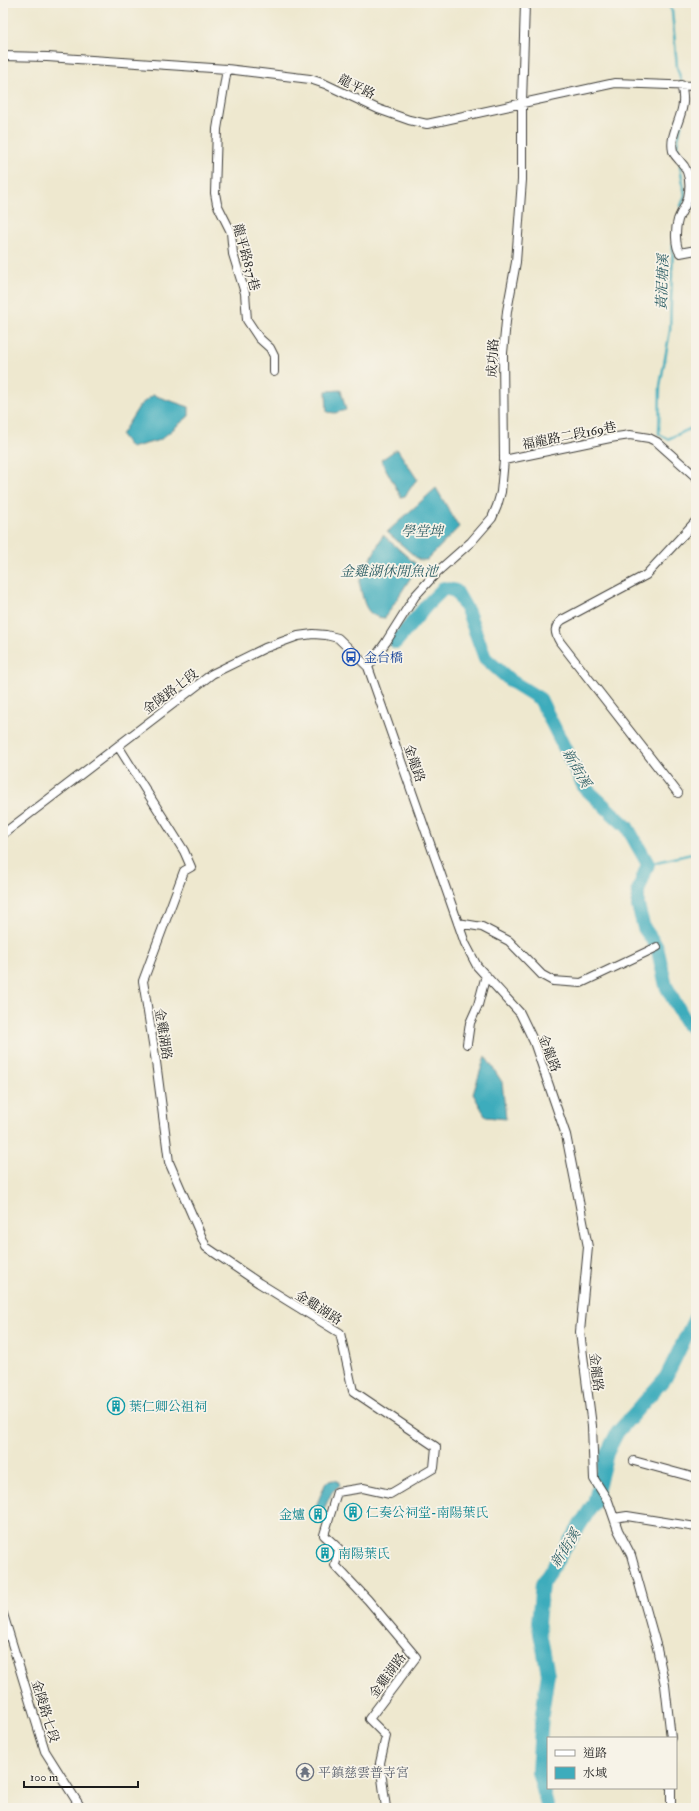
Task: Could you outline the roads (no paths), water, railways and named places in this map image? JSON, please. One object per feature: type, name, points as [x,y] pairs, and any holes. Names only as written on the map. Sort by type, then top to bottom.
[{"type":"street","name":"成功路","points":[[368,667],[415,596],[437,572],[471,542],[492,518],[501,492],[504,460],[503,353],[516,262],[522,180],[522,103],[525,3]]},
{"type":"street","name":"龍平路","points":[[3,56],[46,57],[227,69],[310,79],[325,84],[378,109],[409,120],[427,124],[615,83],[696,86]]},
{"type":"street","name":"龍平路837巷","points":[[227,69],[217,129],[215,193],[217,204],[231,232],[233,254],[245,293],[247,320],[259,338],[272,352],[274,356],[274,372]]},
{"type":"street","points":[[681,85],[684,95],[683,108],[673,139],[673,151],[689,173],[690,186],[688,199],[677,221],[677,249],[680,254],[696,250]]},
{"type":"street","name":"福龍路二段169巷","points":[[504,460],[630,435],[649,438],[657,442],[696,477]]},
{"type":"street","points":[[678,793],[560,642],[555,630],[557,624],[562,620],[646,575],[696,521]]},
{"type":"street","name":"金陵路七段","points":[[3,834],[212,674],[265,648],[290,639],[313,634],[338,638],[368,667]]},
{"type":"street","name":"金龍路","points":[[368,667],[465,943],[474,960],[486,976],[520,1014],[534,1042],[563,1128],[569,1150],[588,1247],[580,1332],[592,1426],[594,1479],[608,1501],[614,1518]]},
{"type":"street","name":"金雞湖路","points":[[118,746],[184,851],[191,868],[184,871],[143,981],[156,1062],[169,1162],[206,1247],[259,1283],[340,1333],[353,1391],[436,1447],[434,1468],[390,1494],[363,1488],[337,1492],[324,1536],[339,1549],[335,1565],[368,1600],[416,1657],[369,1719],[386,1736],[380,1763],[386,1808]]},
{"type":"street","points":[[458,923],[482,927],[509,941],[542,975],[553,981],[580,984],[657,947]]},
{"type":"street","points":[[467,1044],[470,1023],[478,1005],[486,976]]},
{"type":"street","points":[[634,1461],[696,1478]]},
{"type":"street","points":[[671,1737],[665,1685],[651,1626],[631,1555],[618,1530],[614,1518],[627,1516],[696,1527]]},
{"type":"street","name":"金陵路七段","points":[[3,1614],[46,1751],[81,1808]]},
{"type":"street","points":[[671,1789],[671,1808]]},
{"type":"water","points":[[341,390],[346,410],[335,413],[327,412],[326,391]]},
{"type":"water","points":[[153,395],[189,407],[189,416],[160,440],[131,448],[121,435],[140,405]]},
{"type":"water","points":[[397,449],[417,479],[405,496],[401,497],[381,460]]},
{"type":"water","name":"學堂埤","points":[[436,488],[459,527],[427,560],[419,560],[387,532]]},
{"type":"water","name":"金雞湖休閒魚池","points":[[383,535],[418,566],[385,618],[378,617],[368,611],[359,582]]},
{"type":"water","points":[[485,1056],[502,1082],[506,1119],[486,1117],[473,1094]]},
{"type":"water","points":[[333,1480],[338,1481],[340,1485],[332,1492],[323,1511],[320,1510],[316,1506],[326,1482]]},
{"type":"waterway","name":"黃泥塘溪","points":[[669,3],[672,11],[677,67],[681,80]]},
{"type":"waterway","name":"黃泥塘溪","points":[[686,94],[688,98],[686,106]]},
{"type":"waterway","name":"黃泥塘溪","points":[[679,155],[677,144],[682,121]]},
{"type":"waterway","name":"黃泥塘溪","points":[[680,166],[685,195],[681,206]]},
{"type":"waterway","name":"黃泥塘溪","points":[[673,244],[670,331],[660,386],[659,434],[668,439],[696,426]]},
{"type":"waterway","name":"新街溪","points":[[396,642],[427,605],[444,588],[456,591],[468,612],[485,658],[511,681],[540,699],[584,787],[627,827],[648,864],[638,891],[638,906],[644,928],[657,947],[666,986],[687,1024],[696,1032]]},
{"type":"waterway","points":[[648,864],[696,853]]},
{"type":"waterway","name":"新街溪","points":[[548,1808],[538,1771],[542,1714],[548,1674],[538,1622],[542,1584],[594,1503],[607,1453],[617,1433],[666,1377],[696,1316]]},
{"type":"place","name":"金台橋","points":[[351,657]]},
{"type":"place","name":"葉仁卿公祖祠","points":[[116,1406]]},
{"type":"place","name":"仁奏公祠堂-南陽葉氏","points":[[353,1512]]},
{"type":"place","name":"金爐","points":[[318,1514]]},
{"type":"place","name":"南陽葉氏","points":[[325,1553]]},
{"type":"place","name":"平鎮慈雲普寺宮","points":[[305,1772]]}]
